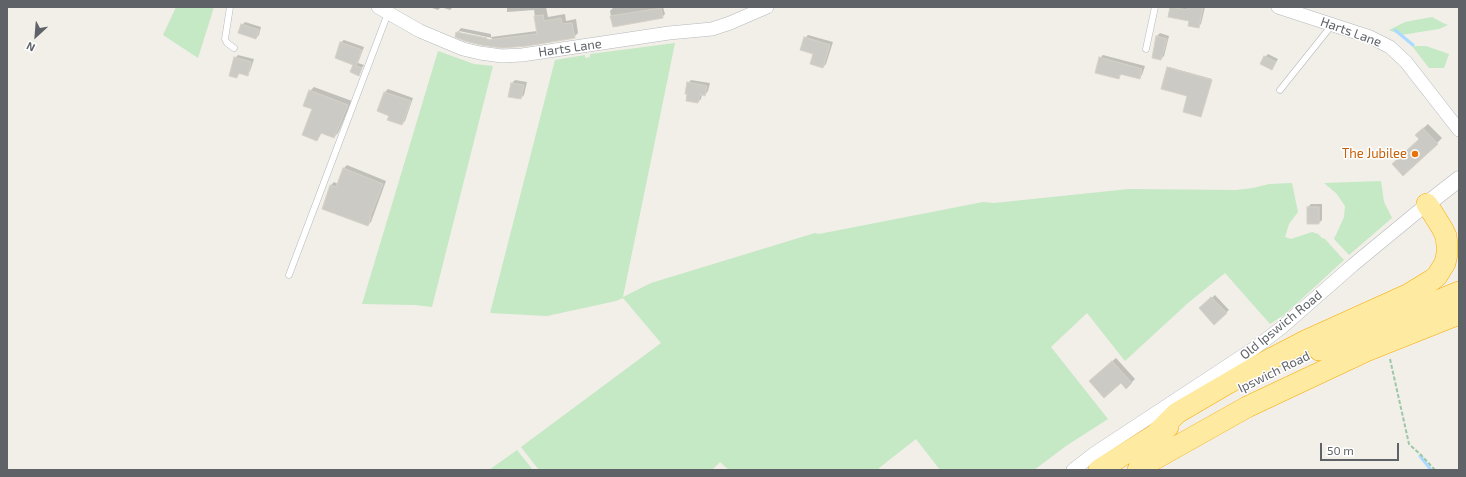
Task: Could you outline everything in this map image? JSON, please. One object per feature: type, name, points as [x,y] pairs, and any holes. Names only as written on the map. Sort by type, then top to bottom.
[{"type":"highway","points":[[1156,434],[1177,413],[1261,364],[1305,341],[1409,294],[1437,276],[1445,263],[1447,254],[1446,236],[1427,204]]},
{"type":"highway","name":"Ipswich Road","points":[[1099,470],[1156,434],[1275,370],[1459,292]]},
{"type":"highway","name":"Ipswich Road","points":[[1138,470],[1151,461],[1247,407],[1366,351],[1459,314]]},
{"type":"street","name":"Harts Lane","points":[[383,10],[420,31],[463,49],[502,56],[522,55],[712,29],[768,7]]},
{"type":"street","name":"Harts Lane","points":[[1278,7],[1390,46],[1406,62],[1459,130]]},
{"type":"street","name":"Old Ipswich Road","points":[[1073,470],[1095,453],[1256,347],[1281,328],[1353,265],[1459,178]]},
{"type":"lane","points":[[230,7],[225,38],[227,43],[234,48]]},
{"type":"lane","points":[[1146,49],[1155,7]]},
{"type":"lane","points":[[289,275],[383,10]]},
{"type":"lane","points":[[1280,90],[1332,25]]},
{"type":"path","points":[[1390,359],[1409,444],[1435,470]]},
{"type":"green space","points":[[176,7],[214,7],[198,58],[163,35]]},
{"type":"green space","points":[[1432,17],[1448,25],[1439,29],[1401,35],[1389,30],[1405,22]]},
{"type":"green space","points":[[675,43],[623,297],[651,283],[815,233],[819,234],[983,202],[994,203],[1129,189],[1236,190],[1269,184],[1292,183],[1298,212],[1289,224],[1285,237],[1291,239],[1312,232],[1318,234],[1325,239],[1344,260],[1284,315],[1270,324],[1225,273],[1188,303],[1125,361],[1087,313],[1051,347],[1108,419],[1066,446],[1034,470],[940,470],[916,439],[879,468],[880,470],[729,470],[720,462],[712,470],[539,470],[521,447],[661,343],[623,298],[616,301],[547,316],[490,313],[555,60],[585,55],[585,58],[590,57],[590,54]]},
{"type":"green space","points":[[1412,46],[1426,46],[1449,54],[1444,68],[1429,68]]},
{"type":"green space","points":[[438,51],[474,64],[493,66],[432,307],[415,305],[362,304]]},
{"type":"green space","points":[[1381,181],[1384,202],[1392,218],[1349,255],[1334,239],[1344,217],[1345,206],[1336,193],[1324,183]]},
{"type":"green space","points":[[517,450],[533,470],[489,470]]},
{"type":"building","points":[[1170,7],[1187,10],[1188,7],[1203,7],[1199,28],[1188,26],[1189,21],[1168,17]]},
{"type":"building","points":[[661,8],[663,18],[613,27],[610,16]]},
{"type":"building","points":[[543,15],[544,21],[561,18],[562,24],[572,23],[575,38],[527,46],[502,48],[481,45],[455,37],[456,32],[487,38],[487,40],[537,34],[534,16]]},
{"type":"building","points":[[241,24],[259,30],[256,39],[238,33]]},
{"type":"building","points":[[1156,36],[1167,39],[1161,60],[1152,58]]},
{"type":"building","points":[[804,37],[830,45],[823,68],[810,64],[813,54],[800,50]]},
{"type":"building","points":[[340,42],[362,50],[356,66],[362,68],[359,76],[350,72],[353,65],[335,58]]},
{"type":"building","points":[[1264,56],[1276,62],[1272,70],[1260,64]]},
{"type":"building","points":[[234,57],[251,62],[248,76],[238,73],[237,78],[229,76]]},
{"type":"building","points":[[1099,57],[1142,69],[1140,79],[1120,74],[1119,79],[1095,73]]},
{"type":"building","points":[[1167,67],[1212,80],[1201,117],[1183,112],[1187,96],[1161,89]]},
{"type":"building","points":[[687,82],[707,86],[705,96],[700,94],[698,103],[686,101],[687,94],[685,94]]},
{"type":"building","points":[[511,83],[524,85],[521,99],[508,97]]},
{"type":"building","points":[[309,90],[348,105],[334,138],[321,133],[317,141],[302,135],[312,109],[303,106]]},
{"type":"building","points":[[384,92],[411,101],[402,125],[387,120],[389,116],[377,111]]},
{"type":"building","name":"The Jubilee","points":[[1423,128],[1438,144],[1403,176],[1392,164],[1419,139],[1415,135]]},
{"type":"building","points":[[343,168],[383,184],[368,226],[322,209],[330,185],[336,187]]},
{"type":"building","points":[[1307,207],[1319,207],[1319,224],[1307,224]]},
{"type":"building","points":[[1211,297],[1227,313],[1214,325],[1199,308]]},
{"type":"building","points":[[1112,361],[1132,383],[1126,389],[1121,383],[1104,398],[1089,381]]},
{"type":"waterway","points":[[1395,30],[1413,45]]},
{"type":"waterway","points":[[1420,456],[1431,470]]},
{"type":"place","name":"The Jubilee","points":[[1415,154]]}]
